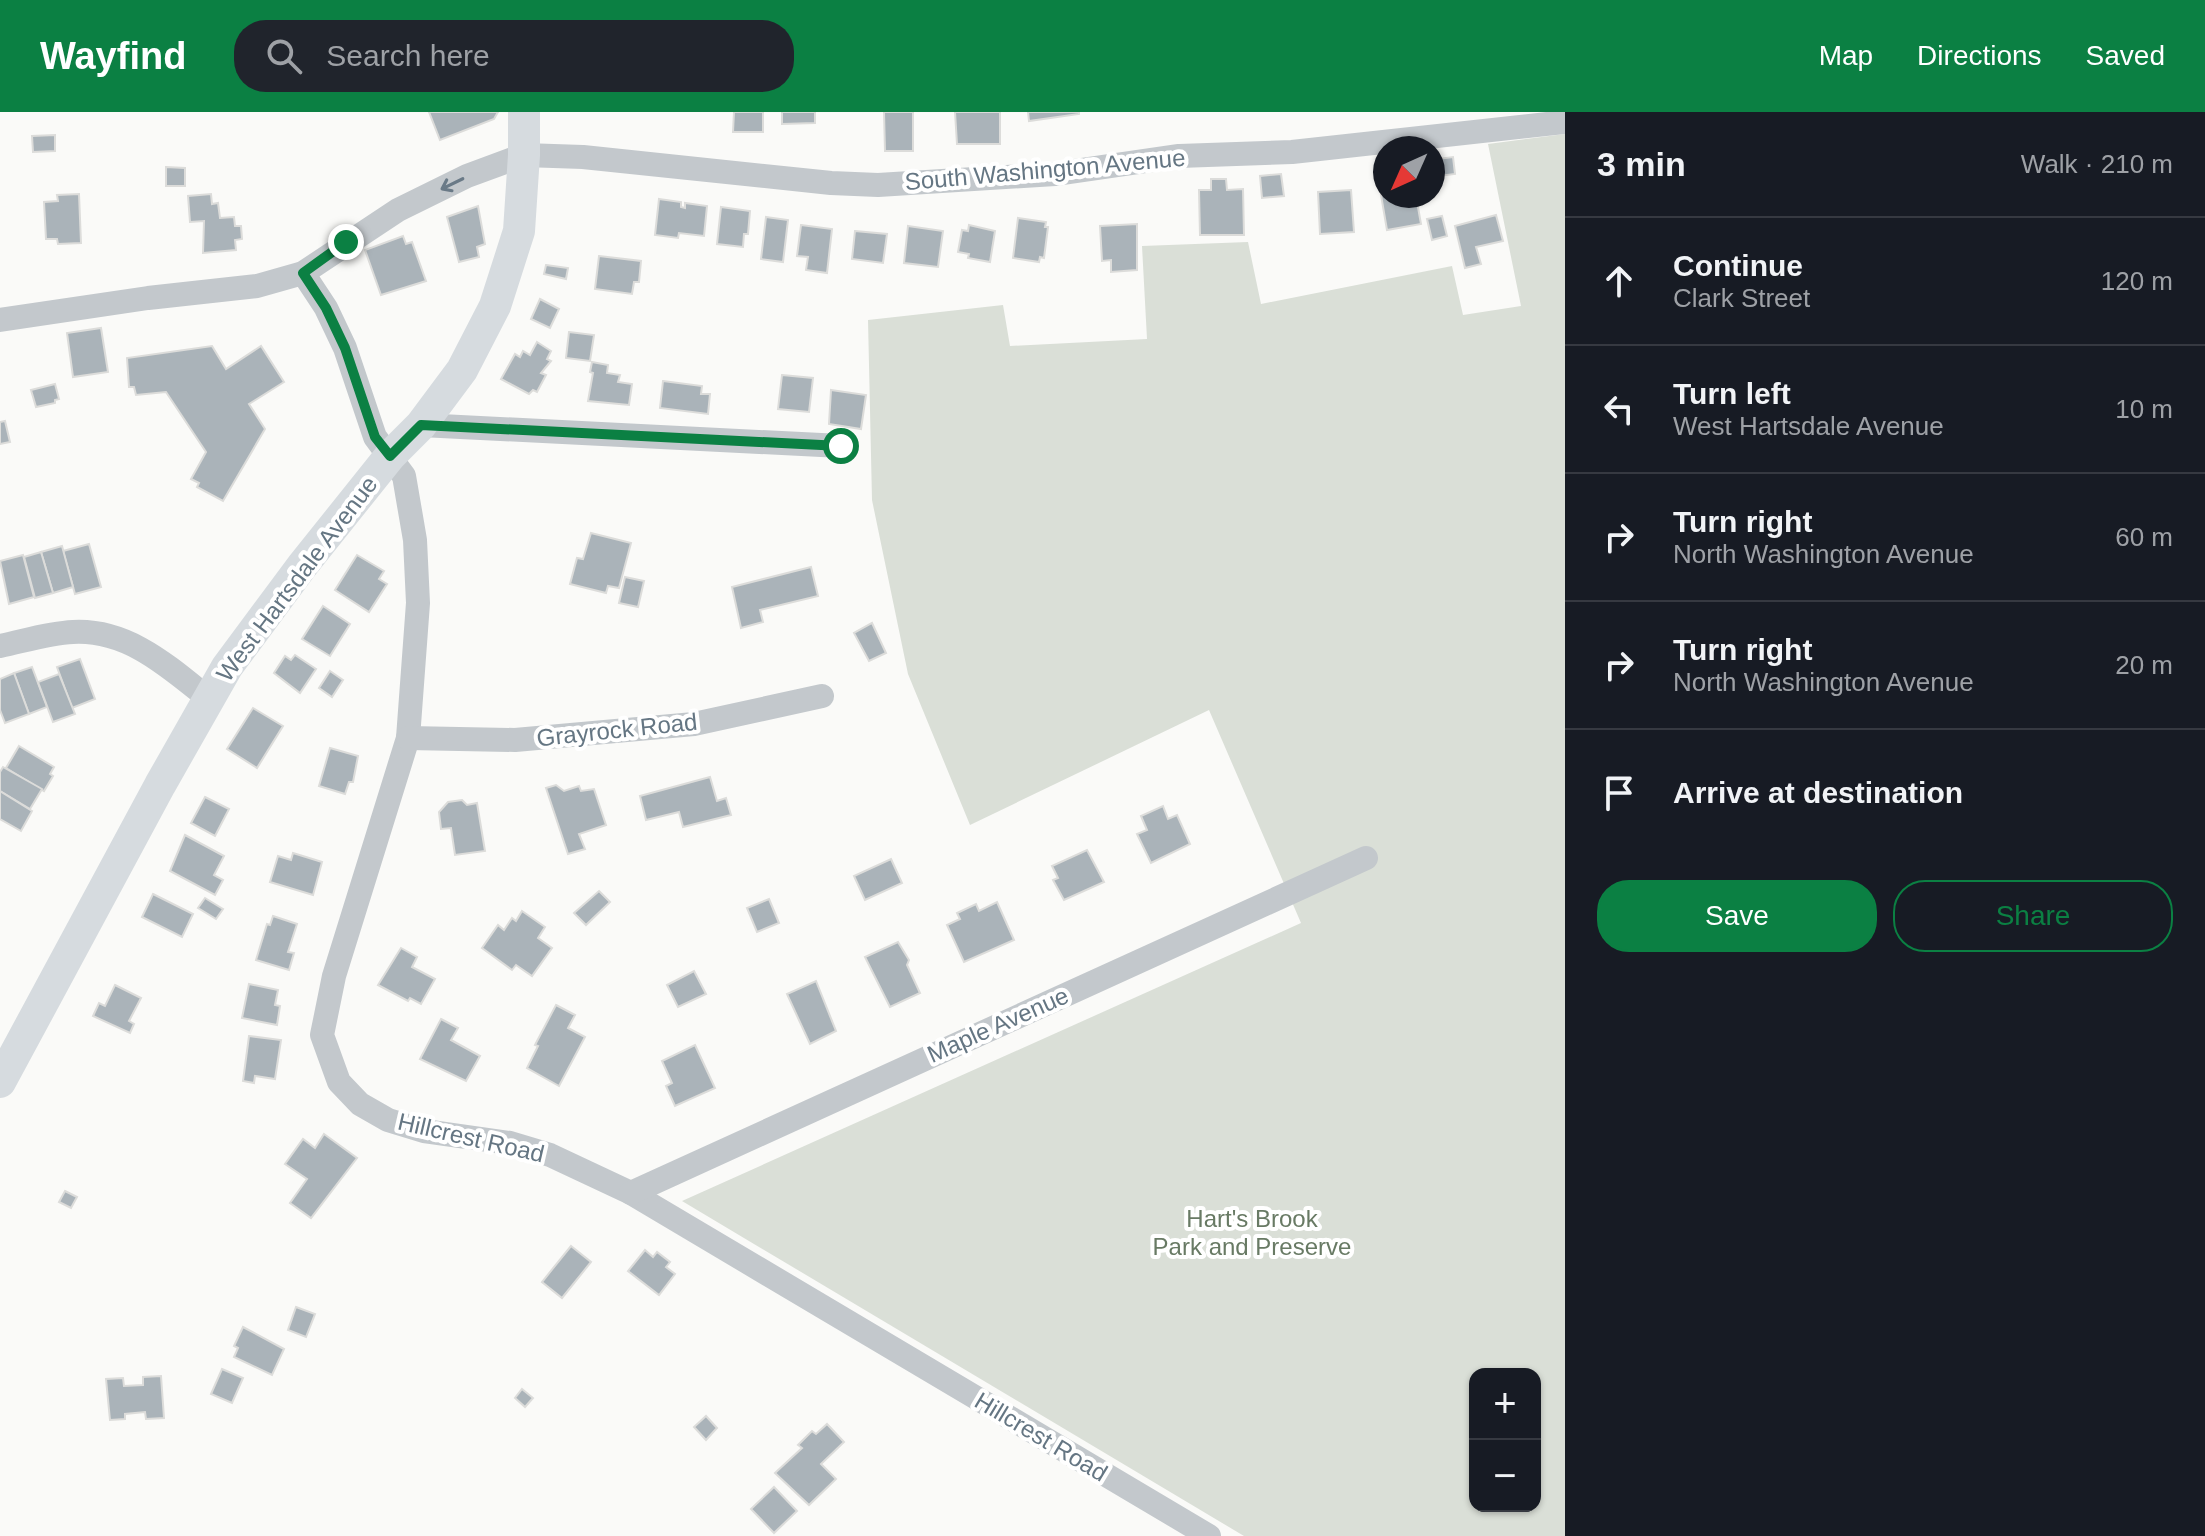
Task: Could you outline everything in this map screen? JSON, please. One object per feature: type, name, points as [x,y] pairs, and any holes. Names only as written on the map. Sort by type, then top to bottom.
[{"type":"main road","name":"West Hartsdale Avenue","points":[[0,1082],[227,667],[302,566],[390,456],[421,425],[462,370],[495,306],[519,231],[524,112]]},
{"type":"street","name":"South Washington Avenue","points":[[524,155],[583,157],[831,183],[878,185],[1055,174],[1179,156],[1292,152],[1565,122]]},
{"type":"street","points":[[0,320],[257,286],[303,273],[398,210],[467,176],[524,155]]},
{"type":"street","name":"Hillcrest Road","points":[[303,273],[326,308],[345,348],[375,437],[404,476],[415,540],[418,603],[408,738],[334,976],[322,1035],[339,1082],[360,1104],[388,1120],[424,1131],[510,1143],[550,1155],[631,1193],[1209,1536]]},
{"type":"street","points":[[421,425],[841,446]]},
{"type":"street","points":[[0,646],[71,632],[100,632],[125,640],[157,657],[209,699]]},
{"type":"street","name":"Grayrock Road","points":[[408,738],[515,740],[694,724],[822,696]]},
{"type":"street","name":"Maple Avenue","points":[[631,1193],[1366,858]]},
{"type":"green space","name":"Hart's Brook Park and Preserve","points":[[1565,134],[1565,1536],[1244,1536],[682,1201],[1301,923],[1209,710],[970,825],[908,674],[872,500],[868,320],[1003,305],[1010,346],[1147,339],[1142,246],[1248,242],[1261,304],[1452,266],[1463,315],[1521,306],[1488,144]]},
{"type":"building","points":[[429,112],[498,112],[494,119],[440,140]]},
{"type":"building","points":[[734,112],[763,112],[763,132],[733,132]]},
{"type":"building","points":[[782,112],[815,112],[815,123],[782,124]]},
{"type":"building","points":[[884,112],[913,112],[913,151],[885,151]]},
{"type":"building","points":[[955,112],[1000,112],[1000,144],[957,144]]},
{"type":"building","points":[[1028,112],[1079,112],[1079,114],[1029,121]]},
{"type":"building","points":[[55,135],[55,151],[33,152],[32,136]]},
{"type":"building","points":[[1453,157],[1455,174],[1445,175],[1445,158]]},
{"type":"building","points":[[166,167],[185,168],[185,186],[166,186]]},
{"type":"building","points":[[1281,174],[1284,196],[1262,198],[1260,176]]},
{"type":"building","points":[[1211,179],[1226,179],[1227,190],[1243,189],[1244,235],[1200,235],[1199,190],[1211,190]]},
{"type":"building","points":[[1351,190],[1354,232],[1320,234],[1318,192]]},
{"type":"building","points":[[79,194],[81,243],[58,244],[57,239],[46,239],[44,202],[58,201],[57,195]]},
{"type":"building","points":[[211,194],[212,204],[218,203],[220,218],[234,217],[235,226],[241,226],[242,239],[235,240],[236,250],[203,253],[204,221],[190,222],[188,196]]},
{"type":"building","points":[[659,199],[681,202],[681,207],[685,208],[685,203],[707,206],[704,236],[679,233],[678,238],[655,235]]},
{"type":"building","points":[[478,206],[485,244],[477,247],[479,257],[459,262],[447,217]]},
{"type":"building","points":[[721,207],[750,211],[748,234],[744,234],[743,247],[717,244]]},
{"type":"building","points":[[1383,208],[1418,208],[1421,224],[1387,230]]},
{"type":"building","points":[[1496,215],[1503,241],[1476,247],[1481,264],[1465,268],[1455,226]]},
{"type":"building","points":[[1442,216],[1447,236],[1432,240],[1427,219]]},
{"type":"building","points":[[766,217],[788,220],[783,262],[761,259]]},
{"type":"building","points":[[1018,218],[1046,222],[1044,258],[1040,257],[1039,262],[1013,258]]},
{"type":"building","points":[[1137,224],[1137,270],[1111,272],[1111,260],[1102,261],[1100,226]]},
{"type":"building","points":[[801,225],[832,229],[827,273],[806,270],[808,257],[797,256]]},
{"type":"building","points":[[969,225],[995,231],[990,262],[968,258],[969,254],[958,252],[962,230],[968,231]]},
{"type":"building","points":[[908,226],[943,231],[938,267],[904,263]]},
{"type":"building","points":[[855,231],[887,234],[883,263],[852,259]]},
{"type":"building","points":[[403,236],[406,244],[412,242],[426,281],[381,295],[365,250]]},
{"type":"building","points":[[599,256],[641,261],[639,282],[634,282],[632,294],[595,289]]},
{"type":"building","points":[[546,265],[568,268],[566,279],[544,274]]},
{"type":"building","points":[[540,299],[559,309],[550,328],[531,319]]},
{"type":"building","points":[[101,328],[108,372],[73,377],[67,333]]},
{"type":"building","points":[[569,332],[594,335],[590,361],[566,358]]},
{"type":"building","points":[[537,342],[551,351],[547,359],[551,361],[541,373],[546,375],[537,392],[533,390],[529,394],[501,379],[515,354],[520,357],[523,351],[530,355]]},
{"type":"building","points":[[212,346],[226,369],[261,346],[284,382],[249,404],[265,429],[223,501],[197,487],[199,483],[191,479],[206,452],[166,392],[136,395],[134,387],[129,387],[127,358]]},
{"type":"building","points":[[592,362],[608,365],[607,373],[620,375],[618,382],[632,384],[629,405],[588,401]]},
{"type":"building","points":[[782,375],[813,378],[809,412],[778,409]]},
{"type":"building","points":[[663,381],[702,386],[701,394],[710,394],[708,414],[660,408]]},
{"type":"building","points":[[55,384],[59,399],[55,403],[36,407],[31,390]]},
{"type":"building","points":[[831,390],[866,395],[861,429],[829,424]]},
{"type":"building","points":[[5,421],[10,442],[0,444],[0,422]]},
{"type":"building","points":[[591,533],[631,543],[619,588],[608,586],[606,593],[570,584],[577,558],[583,559]]},
{"type":"building","points":[[89,544],[101,587],[75,594],[63,551]]},
{"type":"building","points":[[62,546],[73,587],[53,593],[41,552]]},
{"type":"building","points":[[41,552],[53,593],[35,598],[24,557]]},
{"type":"building","points":[[23,555],[34,597],[9,604],[0,561]]},
{"type":"building","points":[[357,555],[384,571],[379,579],[387,584],[369,612],[335,590]]},
{"type":"building","points":[[811,567],[818,596],[760,610],[763,622],[741,628],[732,587]]},
{"type":"building","points":[[625,577],[644,581],[638,607],[619,603]]},
{"type":"building","points":[[323,606],[350,624],[330,656],[302,639]]},
{"type":"building","points":[[872,623],[886,653],[869,661],[854,633]]},
{"type":"building","points":[[295,655],[316,669],[300,693],[274,673],[285,656],[291,660]]},
{"type":"building","points":[[80,659],[95,699],[72,708],[57,667]]},
{"type":"building","points":[[32,667],[47,707],[29,714],[14,673]]},
{"type":"building","points":[[330,671],[343,680],[332,697],[319,688]]},
{"type":"building","points":[[14,673],[29,714],[5,723],[0,710],[0,679]]},
{"type":"building","points":[[59,674],[75,714],[53,722],[38,682]]},
{"type":"building","points":[[253,708],[283,726],[257,768],[227,749]]},
{"type":"building","points":[[19,746],[54,767],[50,774],[53,776],[44,791],[6,768]]},
{"type":"building","points":[[330,748],[358,756],[353,782],[349,782],[345,794],[319,786]]},
{"type":"building","points":[[3,767],[42,789],[30,809],[0,791]]},
{"type":"building","points":[[710,777],[717,801],[726,798],[731,815],[683,827],[679,812],[646,820],[640,796]]},
{"type":"building","points":[[556,785],[564,791],[579,786],[581,791],[594,789],[606,825],[579,834],[585,849],[568,854],[546,788]]},
{"type":"building","points":[[0,791],[32,811],[21,831],[0,819]]},
{"type":"building","points":[[205,797],[229,809],[215,836],[191,823]]},
{"type":"building","points":[[462,800],[467,805],[477,803],[485,851],[455,855],[451,828],[441,829],[439,812],[448,802]]},
{"type":"building","points":[[1163,806],[1168,819],[1177,815],[1190,844],[1151,863],[1137,834],[1147,830],[1141,816]]},
{"type":"building","points":[[185,835],[224,856],[214,875],[223,880],[215,895],[170,871]]},
{"type":"building","points":[[1087,850],[1104,882],[1064,900],[1053,880],[1058,878],[1052,866]]},
{"type":"building","points":[[293,853],[322,862],[313,895],[270,882],[278,856],[291,860]]},
{"type":"building","points":[[891,859],[902,883],[865,900],[854,876]]},
{"type":"building","points":[[599,891],[610,902],[586,925],[574,913]]},
{"type":"building","points":[[153,894],[193,914],[182,937],[142,917]]},
{"type":"building","points":[[205,898],[223,909],[216,919],[198,908]]},
{"type":"building","points":[[769,899],[779,923],[757,932],[747,908]]},
{"type":"building","points":[[997,902],[1014,940],[964,962],[947,925],[960,919],[957,913],[976,904],[979,911]]},
{"type":"building","points":[[522,911],[545,927],[538,938],[552,948],[532,976],[516,965],[512,970],[482,948],[498,925],[504,930],[512,918],[516,921]]},
{"type":"building","points":[[273,916],[297,924],[288,952],[294,953],[289,970],[256,960],[267,924],[270,925]]},
{"type":"building","points":[[898,942],[909,960],[907,965],[920,993],[890,1007],[865,957]]},
{"type":"building","points":[[401,948],[417,957],[412,967],[435,979],[421,1004],[410,998],[408,1001],[378,985]]},
{"type":"building","points":[[694,971],[706,994],[678,1007],[667,985]]},
{"type":"building","points":[[816,981],[836,1031],[810,1044],[787,994]]},
{"type":"building","points":[[249,984],[278,990],[275,1005],[280,1006],[277,1025],[242,1018]]},
{"type":"building","points":[[115,985],[141,998],[129,1021],[134,1024],[130,1033],[93,1016],[99,1003],[105,1006]]},
{"type":"building","points":[[556,1005],[575,1015],[568,1028],[585,1037],[559,1086],[527,1068]]},
{"type":"building","points":[[441,1019],[458,1028],[451,1040],[480,1056],[466,1081],[420,1059]]},
{"type":"building","points":[[249,1036],[281,1040],[275,1079],[255,1076],[254,1083],[243,1081]]},
{"type":"building","points":[[695,1045],[715,1088],[675,1106],[666,1086],[672,1083],[662,1061]]},
{"type":"building","points":[[324,1134],[357,1158],[311,1218],[290,1203],[307,1179],[285,1164],[303,1139],[315,1148]]},
{"type":"building","points":[[65,1191],[77,1197],[71,1208],[59,1202]]},
{"type":"building","points":[[571,1246],[591,1262],[562,1298],[542,1282]]},
{"type":"building","points":[[645,1250],[653,1257],[657,1252],[670,1262],[666,1267],[675,1274],[659,1295],[628,1271]]},
{"type":"building","points":[[296,1307],[315,1314],[306,1337],[288,1330]]},
{"type":"building","points":[[243,1327],[284,1349],[272,1375],[234,1357],[238,1348],[234,1346]]},
{"type":"building","points":[[222,1369],[243,1378],[232,1403],[211,1394]]},
{"type":"building","points":[[161,1376],[164,1418],[146,1419],[145,1412],[125,1414],[125,1419],[110,1420],[106,1379],[123,1378],[124,1386],[143,1385],[143,1377]]},
{"type":"building","points":[[522,1389],[533,1398],[525,1407],[515,1398]]},
{"type":"building","points":[[706,1416],[717,1428],[706,1440],[694,1427]]},
{"type":"building","points":[[827,1424],[844,1442],[821,1464],[836,1479],[809,1505],[775,1473],[802,1448],[798,1445],[812,1431],[816,1434]]},
{"type":"building","points":[[774,1487],[797,1511],[774,1533],[751,1509]]},
{"type":"route","points":[[346,242],[303,273],[326,308],[355,374],[375,437],[390,456],[421,425],[841,446]]}]
